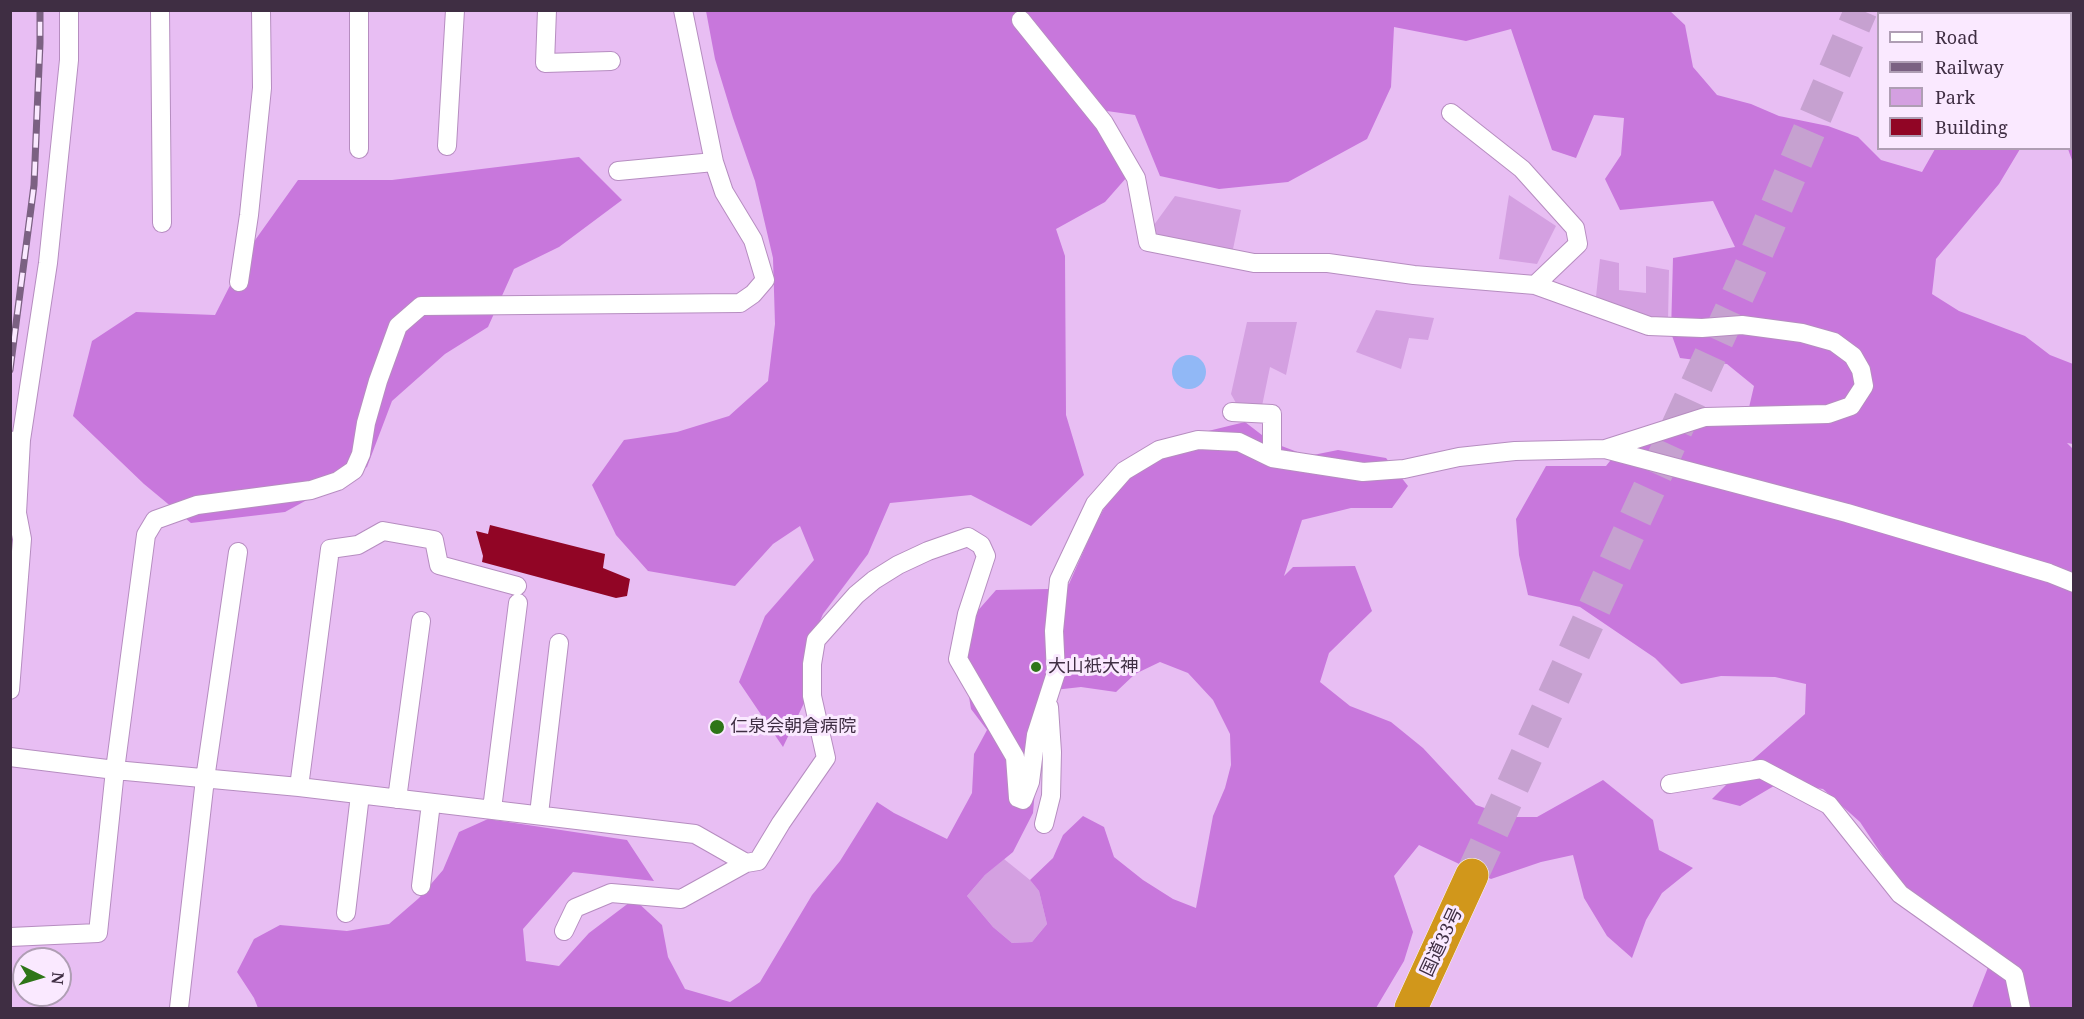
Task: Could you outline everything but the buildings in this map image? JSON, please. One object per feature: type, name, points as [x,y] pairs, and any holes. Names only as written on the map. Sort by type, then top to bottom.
[{"type":"highway","name":"国道33号","points":[[1411,1008],[1472,875]]},
{"type":"street","points":[[10,690],[22,539],[16,513],[16,440],[48,263],[69,60],[69,10]]},
{"type":"street","points":[[160,10],[162,223]]},
{"type":"street","points":[[239,282],[249,215],[262,88],[261,10]]},
{"type":"street","points":[[359,10],[359,149]]},
{"type":"street","points":[[447,146],[454,10]]},
{"type":"street","points":[[547,10],[545,63],[611,61]]},
{"type":"street","points":[[10,937],[98,933],[146,535],[154,520],[197,505],[311,490],[338,481],[354,470],[361,454],[366,423],[378,381],[398,326],[421,306],[740,303],[753,294],[765,280],[753,240],[724,192],[714,162],[683,10]]},
{"type":"street","points":[[1021,20],[1104,123],[1136,178],[1148,242],[1254,263],[1328,263],[1414,274],[1535,285],[1649,326],[1702,328],[1742,325],[1813,336],[1834,342],[1853,356],[1861,370],[1864,386],[1851,406],[1828,414],[1705,417],[1605,449]]},
{"type":"street","points":[[1450,113],[1522,169],[1575,228],[1578,244],[1535,285]]},
{"type":"street","points":[[618,171],[714,162]]},
{"type":"street","points":[[1232,412],[1272,414],[1272,458]]},
{"type":"street","points":[[564,931],[575,908],[611,893],[681,899],[746,863],[758,861],[826,758],[812,696],[812,664],[816,640],[856,595],[874,580],[898,565],[928,551],[968,537],[981,545],[986,555],[968,614],[958,659],[1015,757],[1018,798],[1023,801],[1030,782],[1036,735],[1056,673],[1054,631],[1059,580],[1095,504],[1124,471],[1158,450],[1198,440],[1239,442],[1272,458],[1363,472],[1404,469],[1459,457],[1515,451],[1605,449],[1847,513],[2049,573],[2073,584]]},
{"type":"street","points":[[299,787],[330,549],[358,545],[384,531],[434,540],[439,565],[517,595],[492,809]]},
{"type":"street","points":[[179,1008],[205,778],[238,552]]},
{"type":"street","points":[[397,799],[421,621]]},
{"type":"street","points":[[539,814],[560,643]]},
{"type":"street","points":[[1044,824],[1051,796],[1052,752],[1048,696]]},
{"type":"street","points":[[10,757],[116,770],[299,787],[695,834],[746,863]]},
{"type":"street","points":[[1670,784],[1761,769],[1829,805],[1900,894],[2014,975],[2021,1008]]},
{"type":"street","points":[[346,913],[360,795]]},
{"type":"street","points":[[421,886],[431,803]]},
{"type":"green space","points":[[1509,195],[1556,226],[1537,264],[1499,259]]},
{"type":"green space","points":[[1175,196],[1241,210],[1232,254],[1150,238],[1151,229]]},
{"type":"green space","points":[[1600,259],[1619,263],[1619,290],[1646,293],[1646,266],[1669,270],[1668,322],[1595,306]]},
{"type":"green space","points":[[1376,310],[1434,318],[1428,340],[1409,338],[1401,369],[1356,352]]},
{"type":"green space","points":[[1247,322],[1297,322],[1286,375],[1270,367],[1262,406],[1236,403],[1231,394]]},
{"type":"green space","points":[[1004,859],[1030,880],[1039,891],[1047,924],[1032,942],[1012,943],[993,927],[967,896],[985,875]]},
{"type":"shaded area","points":[[706,11],[1670,11],[1685,25],[1693,67],[1717,95],[1751,104],[1779,116],[1828,126],[1858,137],[1881,160],[1922,172],[1934,150],[2019,150],[1999,184],[1936,259],[1932,294],[1959,311],[2025,336],[2050,355],[2073,364],[2073,444],[2067,443],[2074,450],[2073,1008],[1972,1008],[1994,952],[1930,911],[1896,876],[1860,822],[1823,789],[1779,783],[1740,806],[1712,799],[1805,714],[1806,684],[1775,677],[1721,676],[1681,684],[1655,658],[1580,607],[1528,595],[1519,555],[1516,519],[1546,466],[1606,466],[1630,436],[1747,416],[1754,386],[1727,364],[1680,358],[1671,333],[1673,258],[1735,247],[1713,201],[1620,210],[1605,179],[1621,155],[1624,118],[1594,115],[1576,158],[1552,150],[1511,29],[1466,41],[1394,27],[1391,87],[1367,139],[1288,182],[1219,189],[1160,176],[1135,115],[1100,110],[1127,177],[1105,202],[1056,229],[1065,256],[1066,415],[1084,475],[1031,526],[971,495],[890,503],[868,554],[823,614],[804,658],[805,701],[783,747],[739,682],[765,616],[814,560],[800,526],[773,544],[735,586],[648,571],[616,535],[592,485],[624,440],[677,432],[729,416],[768,381],[775,324],[773,258],[755,181],[715,59]]},
{"type":"shaded area","points":[[2073,11],[2073,163],[2068,150],[2072,150],[2072,12],[1995,12]]},
{"type":"shaded area","points":[[579,157],[622,200],[559,247],[514,269],[488,327],[445,354],[392,401],[367,467],[285,512],[191,523],[144,484],[73,416],[92,341],[136,312],[215,315],[248,250],[298,180],[392,180]]},
{"type":"shaded area","points":[[1245,422],[1271,442],[1308,456],[1338,450],[1386,458],[1408,486],[1392,508],[1351,508],[1302,520],[1284,576],[1293,567],[1355,566],[1372,611],[1329,653],[1320,682],[1350,706],[1391,722],[1423,748],[1476,805],[1511,817],[1537,817],[1603,780],[1653,820],[1659,850],[1693,868],[1662,893],[1646,920],[1632,958],[1607,936],[1584,898],[1573,855],[1541,862],[1491,879],[1419,845],[1394,876],[1413,932],[1404,961],[1376,1008],[258,1008],[237,972],[254,939],[280,925],[347,931],[389,924],[419,898],[443,870],[459,832],[488,819],[627,840],[654,881],[573,872],[523,929],[526,961],[559,966],[589,933],[634,899],[662,925],[668,957],[685,989],[730,1002],[760,982],[812,895],[840,861],[877,802],[947,839],[972,793],[974,754],[987,730],[971,709],[963,660],[974,615],[996,590],[1049,589],[1069,584],[1095,525],[1121,477],[1163,442]],"holes":[[[1160,662],[1188,673],[1213,700],[1230,734],[1231,765],[1225,788],[1213,816],[1196,908],[1173,899],[1143,880],[1114,857],[1104,827],[1083,816],[1063,835],[1053,858],[1030,880],[1039,891],[1047,924],[1032,942],[1012,943],[993,927],[967,896],[985,875],[1013,852],[1033,813],[1037,767],[1054,690],[1081,687],[1116,692],[1135,674]]]},
{"type":"water","points":[[1189,355],[1201,360],[1206,372],[1201,384],[1189,389],[1177,384],[1172,372],[1177,360]]},
{"type":"tunnel","points":[[1472,875],[1748,273],[1861,10]]},
{"type":"railway","points":[[10,370],[34,185],[40,10]]},
{"type":"place","name":"大山衹大神","points":[[1036,667]]},
{"type":"place","name":"仁泉会朝倉病院","points":[[717,727]]}]
